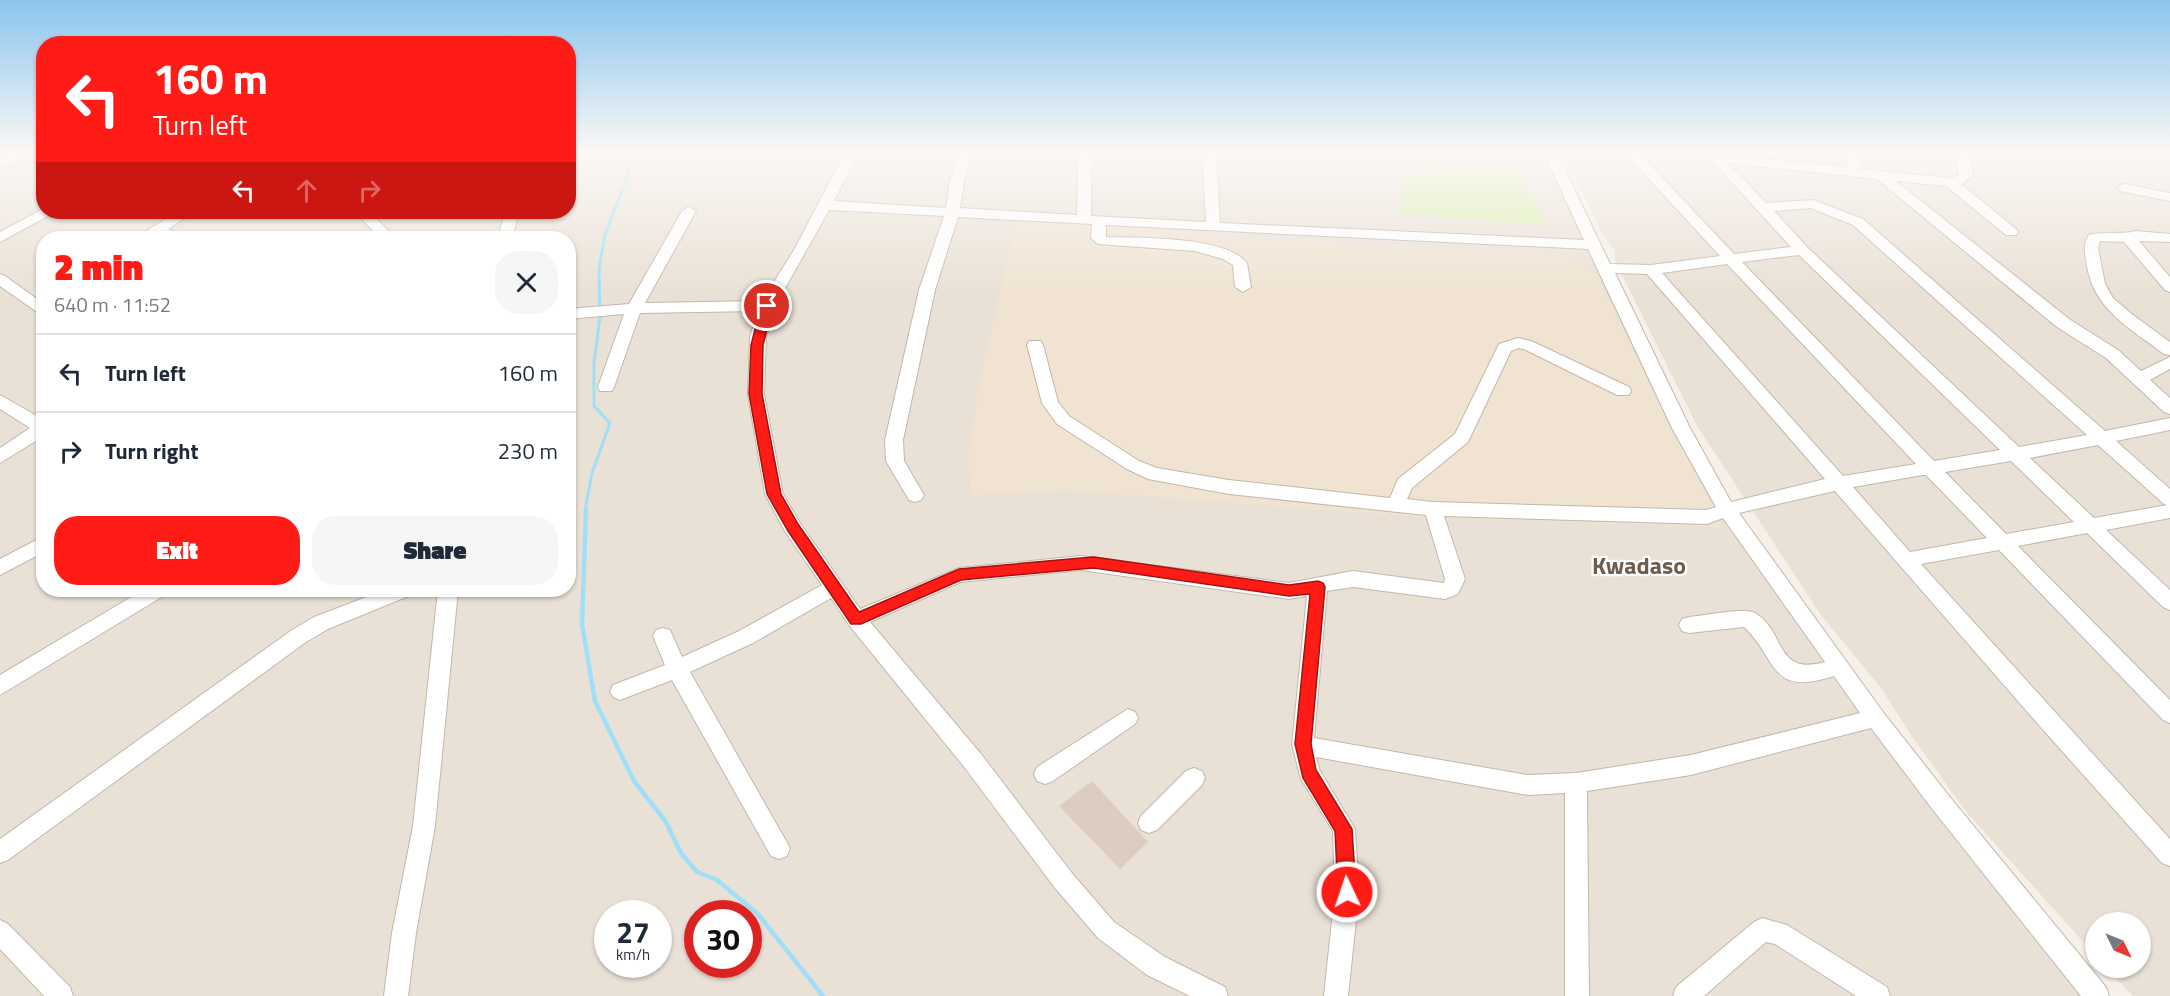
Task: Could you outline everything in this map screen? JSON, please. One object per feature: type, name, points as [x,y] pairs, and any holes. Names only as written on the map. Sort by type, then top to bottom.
[{"type":"street","points":[[827,199],[767,306],[757,345],[756,394],[770,476],[782,510],[832,588],[973,761],[1063,880],[1106,930],[1156,966],[1216,996]]},
{"type":"street","points":[[915,495],[895,461],[894,440],[927,290],[955,199]]},
{"type":"street","points":[[1089,199],[1091,219],[1098,238],[1102,241],[1209,248],[1233,257],[1240,263],[1243,287]]},
{"type":"street","points":[[1212,199],[1213,227]]},
{"type":"street","points":[[1572,199],[1681,428],[1726,509],[1875,718],[2097,996]]},
{"type":"street","points":[[1674,199],[1929,468],[2170,714]]},
{"type":"street","points":[[1753,199],[1802,250],[2014,455],[2170,602]]},
{"type":"street","points":[[1911,199],[2063,323],[2112,354],[2170,408]]},
{"type":"street","points":[[1971,199],[2011,232]]},
{"type":"street","points":[[1761,208],[1813,204],[1858,222],[2170,499]]},
{"type":"street","points":[[824,205],[1593,245]]},
{"type":"street","points":[[606,387],[635,306],[688,211]]},
{"type":"street","points":[[0,238],[36,218]]},
{"type":"street","points":[[153,231],[175,219]]},
{"type":"street","points":[[369,219],[381,231]]},
{"type":"street","points":[[157,229],[161,231]]},
{"type":"street","points":[[2170,238],[2142,235],[2132,238],[2105,236],[2094,238],[2091,248],[2097,284],[2108,301],[2127,319],[2170,350]]},
{"type":"street","points":[[2132,238],[2134,245],[2170,287]]},
{"type":"street","points":[[1604,268],[1651,270],[1802,250]]},
{"type":"street","points":[[1651,270],[2037,709],[2170,855]]},
{"type":"street","points":[[0,279],[36,306]]},
{"type":"street","points":[[28,300],[36,296]]},
{"type":"street","points":[[576,313],[635,306],[767,306]]},
{"type":"street","points":[[1396,505],[1404,484],[1462,438],[1505,348],[1518,343],[1531,346],[1623,391]]},
{"type":"street","points":[[1035,345],[1050,403],[1055,412],[1074,428],[1146,471],[1229,487],[1433,509],[1707,517],[1726,509],[1839,484],[2103,439],[2170,424]]},
{"type":"street","points":[[2140,379],[2170,362]]},
{"type":"street","points":[[0,401],[36,423]]},
{"type":"street","points":[[0,457],[36,432]]},
{"type":"street","points":[[856,619],[959,575],[1081,563],[1289,591],[1353,579],[1445,591],[1451,589],[1455,579],[1433,509]]},
{"type":"street","points":[[1906,560],[2170,511]]},
{"type":"street","points":[[0,568],[36,548]]},
{"type":"street","points":[[1318,587],[1303,744],[1309,772],[1344,829],[1347,892],[1336,996]]},
{"type":"street","points":[[620,691],[677,669],[756,632],[832,588]]},
{"type":"street","points":[[0,686],[146,597]]},
{"type":"street","points":[[0,852],[299,636],[321,623],[386,597]]},
{"type":"street","points":[[396,996],[404,933],[424,826],[447,597]]},
{"type":"street","points":[[1689,625],[1748,619],[1757,625],[1781,664],[1793,672],[1805,674],[1840,666]]},
{"type":"street","points":[[663,636],[677,669],[779,848]]},
{"type":"street","points":[[1045,774],[1128,718]]},
{"type":"street","points":[[1303,744],[1528,784],[1576,783],[1691,765],[1875,718]]},
{"type":"street","points":[[1149,823],[1194,778]]},
{"type":"street","points":[[1576,783],[1577,996]]},
{"type":"street","points":[[1685,996],[1762,930],[1779,933],[1850,988],[1878,996]]},
{"type":"street","points":[[0,932],[61,996]]},
{"type":"shaded area","points":[[0,199],[36,199],[36,219],[576,219],[576,199],[1572,199],[1712,488],[2096,996],[0,996]]},
{"type":"shaded area","points":[[1586,199],[2170,199],[2170,996],[2133,996],[2116,978],[2151,978],[2151,912],[2085,912],[2085,944],[1967,813],[1911,735],[1881,688],[1821,615],[1697,426],[1615,261],[1615,251],[1601,232]]},
{"type":"shaded area","points":[[1017,220],[1095,224],[1100,234],[1108,235],[1116,226],[1214,231],[1220,244],[1230,244],[1236,239],[1560,255],[1573,259],[1582,265],[1586,272],[1595,274],[1722,527],[1420,517],[1065,490],[970,495],[969,447],[981,374]]},
{"type":"green space","points":[[1400,199],[1534,199],[1546,225],[1398,214]]},
{"type":"building","points":[[1092,781],[1148,842],[1120,869],[1059,806]]},
{"type":"waterway","points":[[585,511],[592,473],[610,423],[594,406],[594,363],[600,317],[599,269],[605,235],[619,199]]},
{"type":"waterway","points":[[586,510],[582,624],[595,701],[634,781],[666,822],[681,853],[697,872],[717,880],[758,914],[823,996]]},
{"type":"district","name":"Kwadaso","points":[[1639,566]]},
{"type":"route","points":[[767,306],[757,345],[756,394],[774,494],[832,588],[856,619],[959,575],[1081,563],[1289,591],[1318,587],[1307,693],[1304,761],[1344,829],[1347,892]]}]
